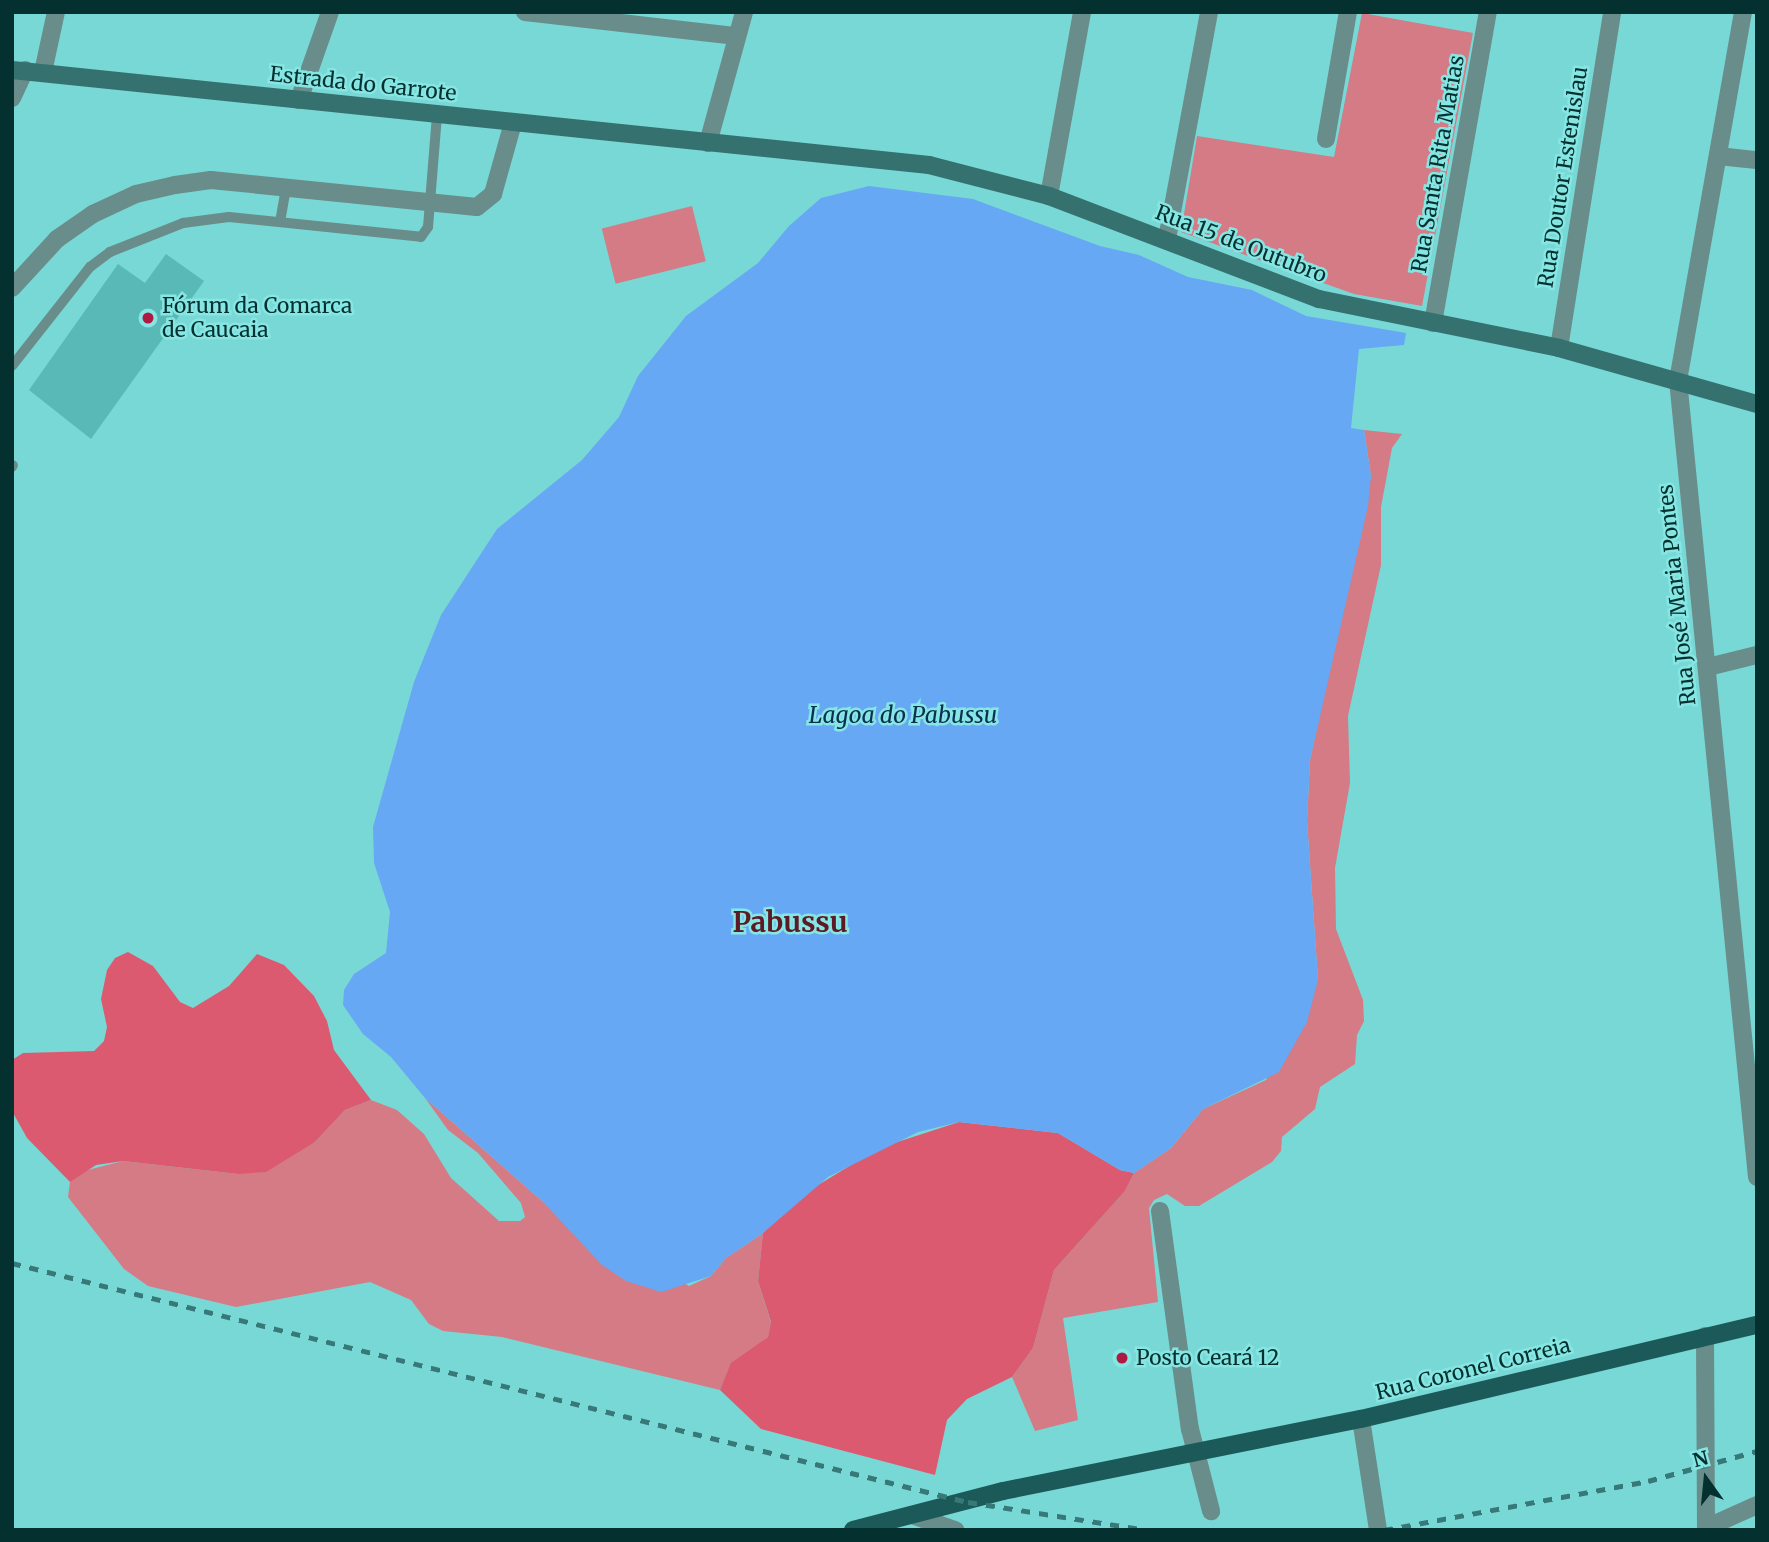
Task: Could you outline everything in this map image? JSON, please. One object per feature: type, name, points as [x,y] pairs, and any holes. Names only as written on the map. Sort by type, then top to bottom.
[{"type":"main road","name":"Estrada do Garrote","points":[[18,70],[708,142]]},
{"type":"main road","name":"Rua 15 de Outubro","points":[[708,142],[929,165],[1049,196],[1320,299],[1559,348],[1757,404]]},
{"type":"main road","name":"Rua Coronel Correia","points":[[853,1530],[1003,1491],[1199,1454],[1361,1419],[1757,1325]]},
{"type":"street","points":[[43,72],[56,12]]},
{"type":"street","points":[[299,100],[330,12]]},
{"type":"street","points":[[526,12],[737,36]]},
{"type":"street","points":[[708,142],[744,12]]},
{"type":"street","points":[[1049,196],[1082,12]]},
{"type":"street","points":[[1167,239],[1209,12]]},
{"type":"street","points":[[1326,139],[1348,12]]},
{"type":"street","name":"Rua Santa Rita Matias","points":[[1433,323],[1488,12]]},
{"type":"street","name":"Rua Doutor Estenislau","points":[[1559,348],[1612,12]]},
{"type":"street","name":"Rua José Maria Pontes","points":[[1743,12],[1678,380],[1757,1177]]},
{"type":"street","points":[[12,98],[18,70]]},
{"type":"street","points":[[12,288],[57,239],[93,214],[136,194],[211,180],[466,208],[486,202],[493,194],[513,123]]},
{"type":"street","points":[[1718,156],[1757,160]]},
{"type":"street","points":[[1708,667],[1757,655]]},
{"type":"street","points":[[1160,1211],[1190,1429],[1199,1454],[1211,1511]]},
{"type":"street","points":[[1705,1336],[1706,1529],[1757,1505]]},
{"type":"street","points":[[1361,1419],[1378,1530]]},
{"type":"street","points":[[912,1516],[955,1530]]},
{"type":"lane","points":[[12,366],[90,267],[110,252],[194,219],[280,222],[421,237],[428,227],[437,115]]},
{"type":"lane","points":[[280,222],[286,187]]},
{"type":"shaded area","points":[[1362,13],[1473,33],[1422,306],[1354,294],[1181,232],[1197,136],[1334,157]]},
{"type":"shaded area","points":[[692,206],[706,261],[616,284],[602,228]]},
{"type":"shaded area","points":[[1364,430],[1402,434],[1392,448],[1381,507],[1381,565],[1348,716],[1350,783],[1335,868],[1336,929],[1363,1000],[1364,1021],[1357,1035],[1355,1064],[1320,1087],[1315,1109],[1282,1137],[1281,1151],[1272,1162],[1199,1206],[1185,1206],[1167,1194],[1154,1200],[1149,1208],[1158,1302],[1063,1318],[1078,1420],[1035,1431],[1012,1377],[1033,1348],[1054,1270],[1125,1191],[1134,1173],[1171,1148],[1203,1109],[1266,1080],[1318,980],[1307,821],[1310,760],[1371,476]]},
{"type":"shaded area","points":[[128,952],[153,966],[180,1002],[193,1008],[229,986],[257,954],[284,965],[314,996],[327,1021],[334,1050],[371,1100],[345,1110],[315,1142],[266,1172],[238,1174],[123,1161],[96,1165],[70,1182],[27,1138],[12,1111],[12,1060],[23,1053],[94,1051],[104,1041],[107,1027],[101,999],[107,970],[115,958]]},
{"type":"shaded area","points":[[425,1098],[542,1201],[689,1286],[711,1276],[726,1258],[763,1233],[758,1281],[771,1323],[768,1337],[732,1363],[720,1390],[502,1337],[443,1331],[429,1324],[411,1300],[370,1282],[236,1307],[148,1286],[124,1269],[68,1197],[70,1182],[80,1172],[123,1161],[238,1174],[315,1142],[345,1110],[371,1100],[397,1110],[424,1134],[451,1178],[499,1221],[520,1221],[525,1217],[521,1203],[478,1153],[448,1130]]},
{"type":"shaded area","points":[[959,1122],[1058,1133],[1120,1170],[1134,1173],[1125,1191],[1054,1270],[1033,1348],[1012,1377],[967,1399],[947,1420],[935,1475],[761,1429],[720,1390],[731,1363],[768,1337],[771,1322],[758,1281],[763,1233],[805,1193],[879,1148]]},
{"type":"water","name":"Lagoa do Pabussu","points":[[869,186],[973,199],[1100,246],[1139,255],[1188,277],[1252,290],[1306,316],[1406,333],[1404,345],[1359,349],[1351,428],[1364,430],[1371,476],[1368,506],[1310,760],[1307,821],[1318,980],[1307,1022],[1279,1072],[1203,1109],[1171,1148],[1134,1173],[1120,1170],[1058,1133],[959,1122],[918,1132],[828,1177],[763,1233],[726,1258],[711,1276],[661,1292],[626,1281],[602,1265],[542,1201],[425,1098],[391,1057],[363,1034],[343,1005],[344,990],[354,974],[386,953],[390,912],[374,863],[373,827],[414,682],[441,615],[497,529],[582,460],[619,417],[638,376],[686,316],[758,263],[789,226],[821,198]]},
{"type":"building","name":"Fórum da Comarca de Caucaia","points":[[166,254],[204,281],[91,439],[29,390],[118,264],[145,283]]},
{"type":"railway","points":[[12,1263],[968,1502],[1146,1530]]},
{"type":"railway","points":[[1384,1530],[1648,1481],[1757,1451]]},
{"type":"place","name":"Fórum da Comarca de Caucaia","points":[[148,318]]},
{"type":"place","name":"Posto Ceará 12","points":[[1122,1358]]},
{"type":"district","name":"Pabussu","points":[[790,922]]}]
